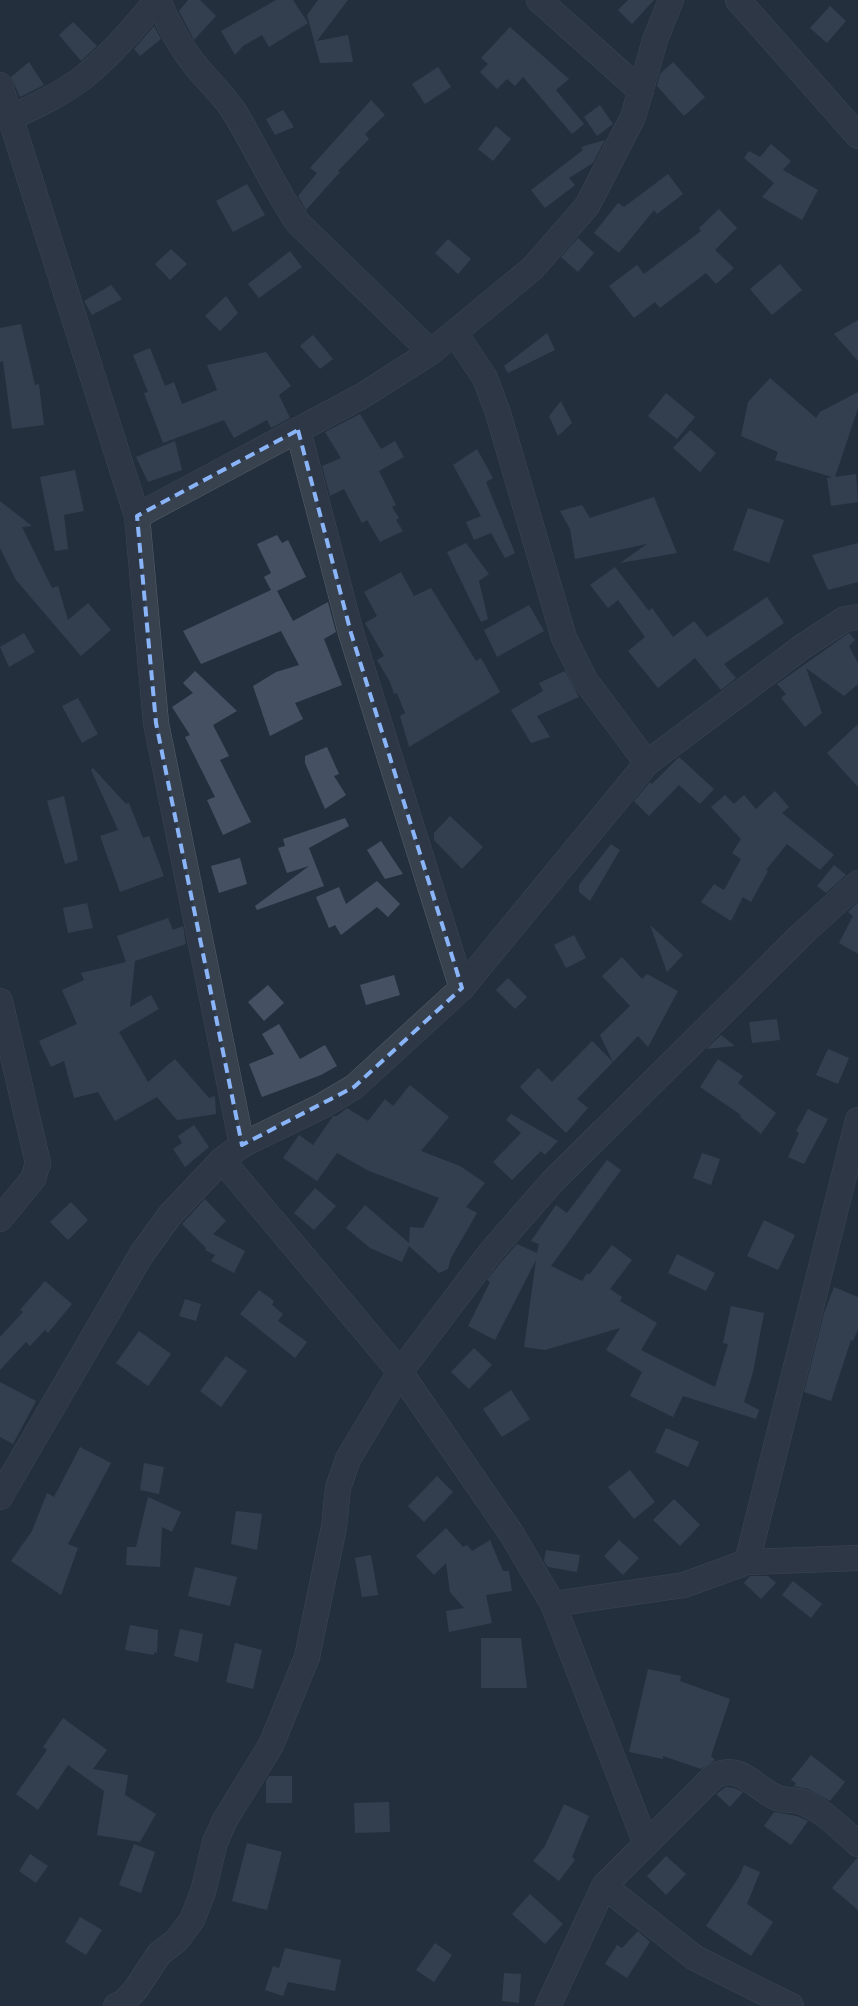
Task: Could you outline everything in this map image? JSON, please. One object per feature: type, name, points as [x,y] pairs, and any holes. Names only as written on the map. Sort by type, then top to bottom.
[{"type":"street","points":[[10,118],[41,103],[84,77],[131,32],[158,0],[176,40],[200,72],[222,93],[236,114],[283,202],[298,223],[431,352]]},
{"type":"street","points":[[539,0],[640,90]]},
{"type":"street","points":[[137,516],[362,396],[431,352],[533,268],[587,206],[633,117],[655,40],[671,0]]},
{"type":"street","points":[[738,0],[858,136]]},
{"type":"street","points":[[0,85],[137,516],[156,723],[242,1145]]},
{"type":"street","points":[[455,333],[485,378],[498,412],[564,638],[584,680],[647,763]]},
{"type":"street","points":[[298,430],[351,633],[462,988]]},
{"type":"street","points":[[0,1497],[141,1255],[170,1215],[222,1160],[242,1145],[322,1106],[354,1087],[462,988],[647,763],[802,647],[845,619],[858,617]]},
{"type":"street","points":[[116,2006],[123,2003],[136,1989],[159,1954],[177,1940],[192,1920],[203,1892],[214,1842],[225,1820],[271,1745],[307,1656],[334,1527],[338,1488],[348,1459],[400,1372],[490,1253],[552,1182],[802,934],[858,883]]},
{"type":"street","points":[[0,1002],[38,1163],[33,1179],[0,1219]]},
{"type":"street","points":[[747,1562],[858,1120]]},
{"type":"street","points":[[222,1160],[400,1372],[512,1533],[553,1604],[646,1844]]},
{"type":"street","points":[[553,1604],[684,1585],[747,1562],[858,1558]]},
{"type":"street","points":[[548,2006],[604,1886],[714,1776],[726,1770],[738,1773],[777,1798],[800,1802],[814,1808],[858,1844]]},
{"type":"street","points":[[604,1886],[695,1958],[791,2006]]},
{"type":"highlighted area","points":[[298,430],[351,633],[462,988],[354,1087],[242,1145],[156,723],[137,516]]},
{"type":"building","points":[[188,0],[200,0],[216,16],[194,40],[179,11]]},
{"type":"building","points":[[276,0],[293,0],[308,23],[269,47],[262,35],[243,46],[235,55],[221,31]]},
{"type":"building","points":[[318,0],[348,0],[317,41],[348,35],[353,62],[320,63],[307,15]]},
{"type":"building","points":[[628,0],[654,0],[632,24],[618,10]]},
{"type":"building","points":[[830,6],[846,21],[827,43],[810,28]]},
{"type":"building","points":[[73,22],[97,46],[81,61],[59,35]]},
{"type":"building","points":[[154,26],[161,39],[140,56],[134,49]]},
{"type":"building","points":[[510,27],[569,79],[556,90],[584,124],[572,134],[523,77],[515,86],[507,79],[497,89],[480,72],[488,64],[481,58]]},
{"type":"building","points":[[29,62],[44,85],[20,97],[11,77]]},
{"type":"building","points":[[673,62],[705,97],[684,116],[657,86],[660,74]]},
{"type":"building","points":[[438,67],[451,87],[425,104],[412,84]]},
{"type":"building","points":[[371,100],[385,115],[365,134],[369,139],[338,171],[340,172],[306,210],[298,196],[317,173],[310,168]]},
{"type":"building","points":[[600,105],[613,124],[597,136],[584,117]]},
{"type":"building","points":[[283,110],[294,127],[275,135],[266,119]]},
{"type":"building","points":[[496,126],[511,139],[493,161],[478,149]]},
{"type":"building","points":[[605,140],[593,163],[569,178],[575,185],[545,208],[531,190],[583,150],[581,147]]},
{"type":"building","points":[[771,144],[791,161],[783,170],[818,190],[802,220],[762,197],[774,183],[744,158],[749,151],[760,157]]},
{"type":"building","points":[[668,174],[683,194],[657,214],[654,210],[619,253],[594,233],[618,203],[624,207]]},
{"type":"building","points":[[247,184],[265,215],[233,232],[216,201]]},
{"type":"building","points":[[719,209],[737,228],[715,250],[734,268],[716,284],[706,273],[660,308],[655,302],[634,318],[609,286],[637,265],[644,274],[701,231],[699,228]]},
{"type":"building","points":[[578,238],[594,253],[578,272],[561,257]]},
{"type":"building","points":[[448,239],[471,259],[458,274],[435,253]]},
{"type":"building","points":[[171,249],[187,264],[170,280],[155,264]]},
{"type":"building","points":[[290,251],[302,267],[259,298],[248,284]]},
{"type":"building","points":[[780,264],[802,290],[772,315],[750,289]]},
{"type":"building","points":[[111,285],[122,299],[92,315],[84,301]]},
{"type":"building","points":[[226,296],[238,313],[220,331],[205,316]]},
{"type":"building","points":[[858,320],[858,361],[834,334]]},
{"type":"building","points":[[21,324],[35,385],[39,384],[44,425],[12,429],[3,361],[0,362],[0,328]]},
{"type":"building","points":[[547,333],[555,350],[508,373],[504,366]]},
{"type":"building","points":[[313,335],[333,359],[320,369],[300,346]]},
{"type":"building","points":[[150,348],[165,386],[174,382],[182,404],[217,390],[207,365],[266,352],[291,386],[279,395],[290,418],[271,428],[267,420],[234,438],[224,420],[163,443],[144,393],[148,392],[133,355]]},
{"type":"building","points":[[770,378],[816,418],[820,412],[858,392],[858,408],[835,477],[856,474],[858,502],[831,506],[827,478],[832,477],[775,460],[778,452],[741,436],[748,402]]},
{"type":"building","points":[[666,393],[695,417],[677,439],[648,416]]},
{"type":"building","points":[[561,401],[572,423],[558,436],[549,416]]},
{"type":"building","points":[[360,414],[381,449],[395,441],[404,457],[379,471],[396,505],[392,507],[399,518],[396,520],[403,531],[380,542],[367,520],[362,523],[344,489],[330,496],[322,466],[341,458],[325,432]]},
{"type":"building","points":[[690,430],[716,453],[700,472],[673,448]]},
{"type":"building","points":[[175,441],[182,470],[148,482],[136,457]]},
{"type":"building","points":[[477,449],[493,478],[486,482],[515,553],[505,558],[491,533],[474,540],[466,522],[481,516],[453,465]]},
{"type":"building","points":[[75,470],[84,511],[64,515],[68,549],[55,551],[40,477]]},
{"type":"building","points":[[654,497],[677,553],[620,563],[647,544],[575,559],[570,529],[560,511],[582,505],[590,518]]},
{"type":"building","points":[[0,501],[32,526],[22,527],[52,588],[58,586],[68,620],[88,603],[111,630],[81,656],[16,580],[0,548]]},
{"type":"building","points":[[748,508],[784,520],[769,563],[733,550]]},
{"type":"building","points":[[277,535],[282,543],[288,540],[306,577],[277,591],[293,621],[328,602],[336,632],[324,639],[342,685],[295,703],[303,719],[270,736],[253,686],[276,672],[299,665],[281,631],[201,664],[183,631],[271,590],[264,577],[271,573],[257,544]]},
{"type":"building","points":[[466,543],[489,574],[479,581],[488,619],[481,622],[447,552]]},
{"type":"building","points":[[858,543],[858,582],[828,590],[812,555]]},
{"type":"building","points":[[615,567],[649,611],[652,608],[673,637],[694,621],[707,637],[767,597],[784,623],[724,664],[736,678],[721,690],[695,658],[658,688],[628,651],[645,637],[618,600],[608,608],[590,585]]},
{"type":"building","points":[[401,572],[414,596],[431,588],[476,661],[481,658],[500,692],[409,747],[400,716],[405,713],[397,693],[394,694],[390,682],[377,660],[384,656],[365,623],[377,616],[364,592]]},
{"type":"building","points":[[529,605],[544,631],[497,657],[484,630]]},
{"type":"building","points":[[24,633],[35,652],[9,667],[0,647]]},
{"type":"building","points":[[849,633],[855,640],[849,646],[858,663],[858,684],[844,696],[806,668],[822,713],[805,727],[781,698],[786,694],[777,684]]},
{"type":"building","points":[[195,671],[237,711],[213,725],[229,756],[220,760],[251,822],[223,835],[207,800],[215,797],[185,737],[190,735],[172,707],[193,693],[183,683]]},
{"type":"building","points":[[565,671],[579,697],[537,716],[550,737],[531,743],[511,710],[543,691],[539,683]]},
{"type":"building","points":[[78,698],[98,734],[82,743],[62,706]]},
{"type":"building","points":[[858,724],[858,787],[827,753]]},
{"type":"building","points":[[327,747],[339,774],[334,776],[346,795],[325,809],[305,763],[305,756]]},
{"type":"building","points":[[679,757],[714,789],[700,804],[679,785],[649,816],[634,801],[650,782],[652,784]]},
{"type":"building","points":[[93,768],[126,804],[129,803],[143,838],[149,836],[164,876],[120,892],[100,836],[118,830],[91,770]]},
{"type":"building","points":[[775,791],[789,807],[782,813],[834,855],[820,870],[787,844],[766,870],[768,871],[751,902],[743,897],[731,921],[701,902],[714,884],[724,890],[741,859],[732,853],[741,839],[711,807],[725,795],[734,804],[744,795],[756,809]]},
{"type":"building","points":[[64,796],[78,860],[65,864],[47,801]]},
{"type":"building","points":[[450,816],[483,847],[462,869],[434,840],[434,833]]},
{"type":"building","points":[[345,818],[349,826],[309,848],[324,886],[257,910],[255,906],[309,866],[287,873],[278,848],[285,846],[283,839]]},
{"type":"building","points":[[381,841],[403,874],[385,879],[367,850]]},
{"type":"building","points":[[611,844],[620,850],[590,901],[579,892],[579,885]]},
{"type":"building","points":[[240,858],[247,884],[219,893],[211,866]]},
{"type":"building","points":[[834,865],[846,875],[826,893],[817,886]]},
{"type":"building","points":[[377,881],[400,904],[388,917],[377,907],[341,935],[335,925],[329,928],[316,897],[339,887],[346,904]]},
{"type":"building","points":[[858,902],[858,954],[839,943],[853,916],[848,912]]},
{"type":"building","points":[[87,903],[93,928],[68,933],[63,908]]},
{"type":"building","points":[[168,918],[173,930],[183,926],[186,944],[135,961],[130,1007],[151,995],[159,1009],[119,1032],[148,1082],[175,1059],[209,1098],[215,1096],[216,1114],[177,1120],[157,1097],[115,1121],[98,1092],[74,1098],[64,1061],[51,1067],[39,1041],[77,1024],[62,990],[84,980],[81,973],[126,962],[117,936]]},
{"type":"building","points":[[650,925],[683,955],[667,972]]},
{"type":"building","points":[[574,935],[586,958],[566,968],[554,945]]},
{"type":"building","points":[[622,957],[642,979],[647,974],[678,991],[648,1047],[638,1036],[613,1062],[600,1035],[630,1006],[602,976]]},
{"type":"building","points":[[394,975],[400,995],[366,1005],[360,985]]},
{"type":"building","points":[[508,978],[527,997],[515,1009],[496,990]]},
{"type":"building","points":[[268,985],[284,1003],[264,1021],[248,1002]]},
{"type":"building","points":[[777,1019],[780,1040],[752,1043],[749,1022]]},
{"type":"building","points":[[279,1024],[300,1059],[325,1045],[337,1066],[321,1075],[262,1097],[249,1064],[274,1054],[262,1034]]},
{"type":"building","points":[[721,1035],[735,1046],[706,1049]]},
{"type":"building","points":[[592,1041],[613,1062],[577,1099],[588,1108],[566,1133],[520,1087],[538,1068],[552,1082]]},
{"type":"building","points":[[828,1049],[849,1058],[838,1084],[816,1075]]},
{"type":"building","points":[[718,1059],[743,1076],[738,1083],[776,1113],[761,1134],[740,1117],[741,1115],[700,1087]]},
{"type":"building","points":[[410,1085],[449,1117],[421,1151],[460,1166],[485,1183],[466,1207],[477,1213],[451,1258],[448,1269],[439,1273],[409,1246],[402,1262],[370,1248],[346,1228],[365,1205],[409,1243],[410,1227],[423,1228],[439,1198],[367,1170],[337,1153],[317,1181],[283,1158],[299,1135],[313,1145],[333,1116],[337,1116],[347,1108],[368,1121],[385,1099],[393,1106]]},
{"type":"building","points":[[808,1109],[828,1119],[804,1164],[788,1157],[799,1133],[796,1131]]},
{"type":"building","points":[[511,1114],[558,1141],[545,1155],[541,1151],[512,1180],[493,1162],[521,1133],[506,1120]]},
{"type":"building","points":[[194,1125],[209,1147],[185,1167],[173,1149],[182,1143],[178,1136]]},
{"type":"building","points":[[702,1153],[720,1159],[711,1185],[693,1178]]},
{"type":"building","points":[[607,1160],[621,1170],[551,1266],[582,1281],[587,1273],[589,1275],[612,1245],[632,1260],[610,1289],[622,1297],[620,1301],[657,1323],[641,1350],[715,1387],[728,1344],[723,1343],[731,1306],[764,1313],[753,1372],[744,1402],[759,1410],[756,1419],[683,1396],[673,1417],[630,1396],[642,1372],[606,1350],[620,1328],[545,1350],[524,1347],[536,1260],[495,1340],[468,1326],[490,1282],[487,1280],[501,1262],[517,1244],[537,1253],[539,1244],[531,1241],[556,1205],[567,1213]]},
{"type":"building","points":[[315,1188],[336,1206],[314,1230],[294,1213]]},
{"type":"building","points":[[205,1199],[226,1221],[213,1234],[245,1251],[234,1273],[211,1261],[215,1255],[205,1250],[206,1248],[182,1224]]},
{"type":"building","points":[[71,1202],[88,1220],[68,1240],[50,1222]]},
{"type":"building","points":[[764,1220],[795,1235],[778,1270],[747,1256]]},
{"type":"building","points":[[677,1254],[715,1273],[706,1291],[668,1273]]},
{"type":"building","points":[[45,1281],[72,1304],[48,1333],[45,1330],[30,1346],[26,1342],[0,1370],[0,1337],[23,1312],[20,1310]]},
{"type":"building","points":[[834,1287],[858,1297],[858,1329],[853,1341],[851,1340],[831,1401],[804,1392],[824,1313]]},
{"type":"building","points":[[259,1290],[274,1301],[272,1305],[283,1314],[278,1321],[307,1342],[295,1358],[240,1314]]},
{"type":"building","points":[[185,1299],[201,1304],[196,1321],[179,1316]]},
{"type":"building","points":[[139,1331],[171,1354],[148,1386],[116,1363]]},
{"type":"building","points":[[474,1348],[492,1365],[469,1389],[451,1372]]},
{"type":"building","points":[[226,1356],[247,1371],[221,1407],[200,1391]]},
{"type":"building","points":[[0,1382],[36,1401],[13,1444],[0,1437]]},
{"type":"building","points":[[511,1390],[530,1419],[502,1437],[483,1409]]},
{"type":"building","points":[[666,1428],[699,1442],[688,1467],[655,1452]]},
{"type":"building","points":[[80,1447],[111,1463],[68,1544],[78,1548],[61,1595],[11,1561],[32,1531],[47,1493],[54,1497]]},
{"type":"building","points":[[144,1463],[164,1467],[159,1494],[140,1490]]},
{"type":"building","points":[[630,1470],[655,1502],[634,1519],[608,1487]]},
{"type":"building","points":[[437,1476],[453,1492],[424,1522],[408,1506]]},
{"type":"building","points":[[148,1497],[181,1512],[172,1532],[162,1527],[160,1567],[126,1565],[127,1547],[136,1547]]},
{"type":"building","points":[[674,1499],[700,1525],[680,1546],[653,1520]]},
{"type":"building","points":[[236,1511],[262,1514],[257,1550],[231,1544]]},
{"type":"building","points":[[446,1528],[463,1547],[467,1545],[472,1551],[490,1540],[503,1571],[509,1571],[512,1591],[486,1595],[492,1623],[449,1632],[446,1611],[464,1608],[450,1592],[446,1563],[434,1575],[416,1556]]},
{"type":"building","points":[[619,1540],[639,1558],[623,1575],[604,1556]]},
{"type":"building","points":[[546,1550],[580,1555],[577,1572],[548,1567],[544,1561]]},
{"type":"building","points":[[371,1555],[378,1595],[362,1597],[355,1558]]},
{"type":"building","points":[[195,1567],[237,1577],[230,1606],[188,1596]]},
{"type":"building","points":[[750,1576],[768,1576],[776,1583],[761,1599],[744,1583]]},
{"type":"building","points":[[793,1581],[822,1604],[811,1618],[782,1595]]},
{"type":"building","points":[[130,1625],[158,1630],[157,1653],[154,1652],[154,1655],[125,1650]]},
{"type":"building","points":[[180,1629],[203,1634],[198,1662],[174,1656]]},
{"type":"building","points":[[481,1638],[521,1638],[527,1688],[481,1688]]},
{"type":"building","points":[[235,1643],[262,1650],[253,1689],[226,1682]]},
{"type":"building","points":[[648,1669],[681,1676],[680,1681],[730,1699],[711,1756],[715,1760],[701,1769],[663,1756],[663,1759],[629,1752]]},
{"type":"building","points":[[63,1718],[107,1750],[93,1769],[128,1775],[125,1795],[156,1814],[140,1842],[97,1835],[104,1791],[68,1765],[38,1810],[16,1794],[47,1750],[43,1747]]},
{"type":"building","points":[[811,1755],[845,1782],[830,1801],[808,1789],[794,1786],[796,1783],[791,1780]]},
{"type":"building","points":[[269,1776],[292,1776],[292,1803],[266,1803],[266,1781]]},
{"type":"building","points":[[726,1787],[743,1792],[730,1807],[716,1794]]},
{"type":"building","points":[[389,1802],[390,1832],[355,1833],[354,1803]]},
{"type":"building","points":[[564,1804],[589,1816],[572,1857],[575,1860],[559,1881],[533,1861],[545,1846]]},
{"type":"building","points":[[774,1812],[797,1816],[808,1821],[791,1845],[764,1826]]},
{"type":"building","points":[[247,1843],[282,1852],[267,1910],[232,1901]]},
{"type":"building","points":[[134,1844],[155,1852],[141,1893],[119,1885]]},
{"type":"building","points":[[30,1854],[48,1866],[36,1883],[19,1871]]},
{"type":"building","points":[[666,1856],[686,1874],[666,1895],[647,1876]]},
{"type":"building","points":[[858,1858],[858,1910],[832,1888]]},
{"type":"building","points":[[744,1865],[760,1872],[747,1904],[773,1922],[751,1956],[706,1926],[739,1877]]},
{"type":"building","points":[[530,1894],[563,1924],[545,1944],[512,1914]]},
{"type":"building","points":[[80,1917],[102,1930],[86,1955],[65,1942]]},
{"type":"building","points":[[638,1931],[650,1942],[627,1978],[605,1964],[617,1945],[622,1948]]},
{"type":"building","points":[[435,1943],[452,1955],[434,1982],[416,1970]]},
{"type":"building","points":[[285,1948],[341,1960],[335,1991],[288,1982],[283,1996],[265,1990],[273,1966],[279,1968]]},
{"type":"building","points":[[504,1973],[521,1974],[519,2003],[502,2001]]}]
